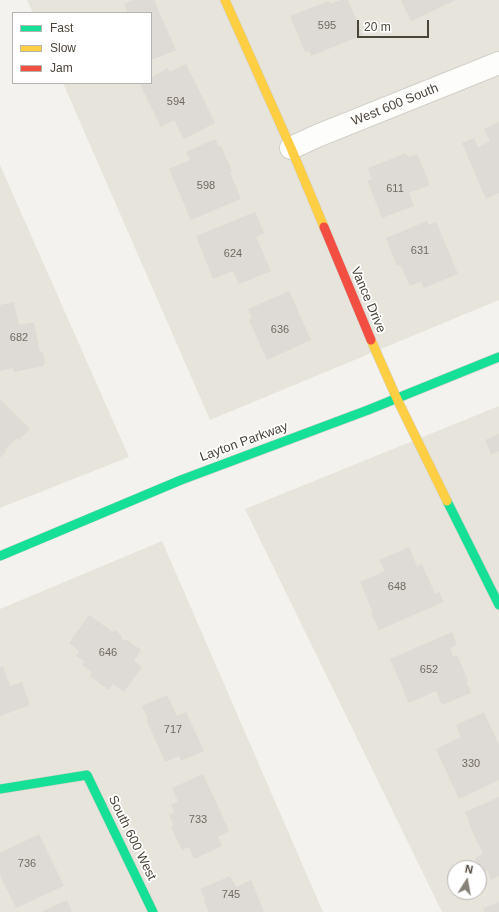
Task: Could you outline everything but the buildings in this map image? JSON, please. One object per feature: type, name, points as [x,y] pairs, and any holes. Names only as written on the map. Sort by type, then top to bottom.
[{"type":"street","name":"Vance Drive","points":[[225,0],[291,148],[396,399],[499,605]]},
{"type":"street","name":"West 600 South","points":[[291,148],[317,136],[499,63]]},
{"type":"street","name":"Layton Parkway","points":[[0,556],[181,480],[396,399],[499,357]]},
{"type":"street","name":"South 600 West","points":[[0,789],[87,775],[153,912]]},
{"type":"shaded area","points":[[27,0],[499,0],[499,300],[210,420],[63,84],[152,84],[152,12],[33,12]]},
{"type":"shaded area","points":[[0,165],[129,457],[0,508]]},
{"type":"shaded area","points":[[499,406],[499,912],[442,912],[245,509]]},
{"type":"shaded area","points":[[162,541],[323,912],[0,912],[0,609]]},
{"type":"traffic: fast","points":[[0,556],[181,480],[368,410],[499,357]]},
{"type":"traffic: fast","points":[[447,501],[499,605]]},
{"type":"traffic: fast","points":[[0,789],[87,775],[153,912]]},
{"type":"traffic: slow","points":[[225,0],[291,148],[324,227]]},
{"type":"traffic: slow","points":[[371,340],[397,399],[447,501]]},
{"type":"traffic: jam","points":[[324,227],[371,340]]}]
